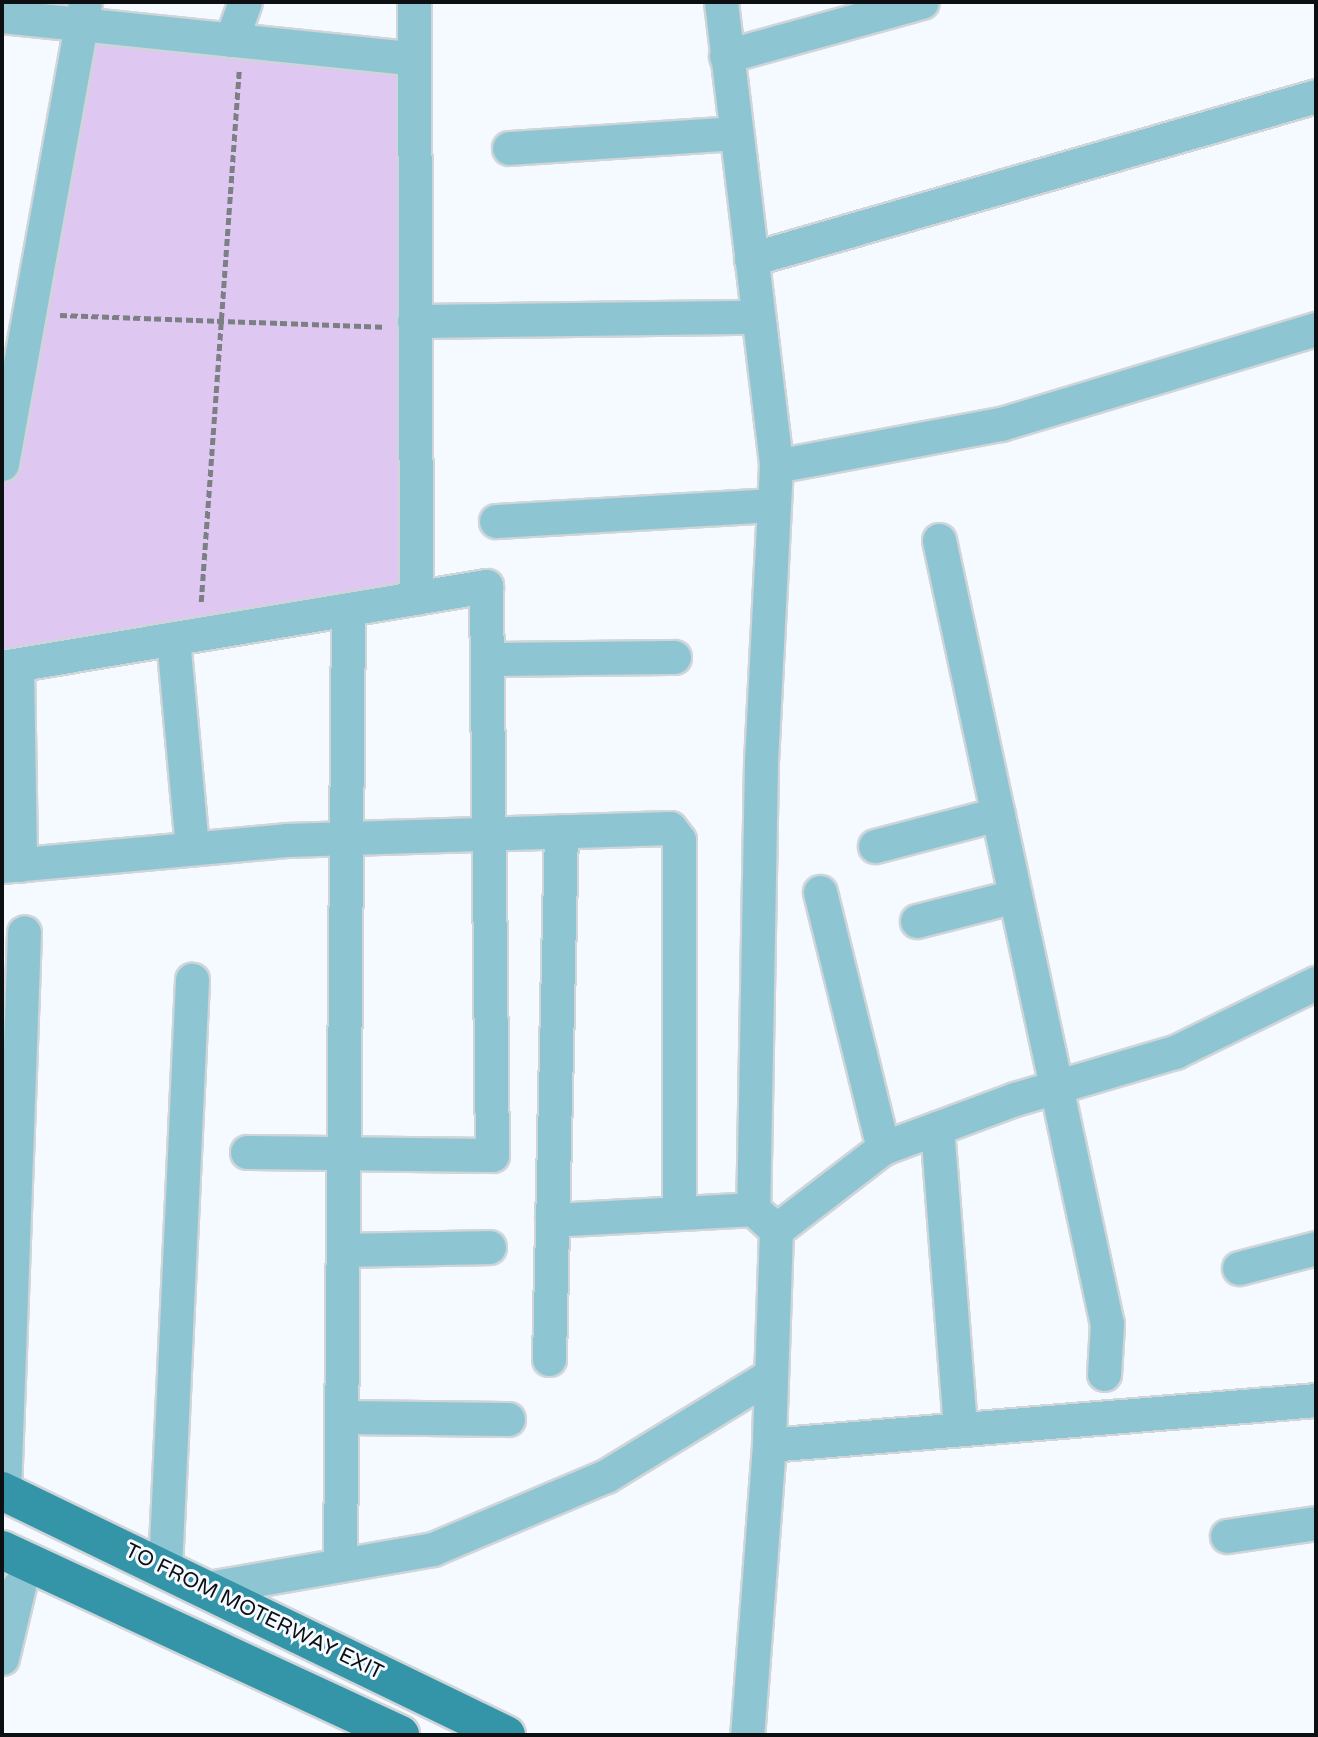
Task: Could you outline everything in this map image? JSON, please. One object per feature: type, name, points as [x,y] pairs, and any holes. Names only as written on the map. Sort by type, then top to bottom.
[{"type":"main road","name":"TO FROM MOTERWAY EXIT","points":[[3,1492],[209,1588],[506,1735]]},
{"type":"main road","points":[[14,1571],[400,1735]]},
{"type":"street","points":[[237,40],[245,2]]},
{"type":"street","points":[[721,2],[776,466],[761,762],[764,1219],[771,1375],[769,1445],[747,1735]]},
{"type":"street","points":[[726,56],[922,2]]},
{"type":"street","points":[[416,598],[411,58],[417,4]]},
{"type":"street","points":[[2,464],[81,12]]},
{"type":"street","points":[[2,16],[81,12],[237,40],[411,58]]},
{"type":"street","points":[[751,259],[1316,96]]},
{"type":"street","points":[[509,148],[736,133]]},
{"type":"street","points":[[414,325],[758,317]]},
{"type":"street","points":[[776,466],[1001,424],[1316,329]]},
{"type":"street","points":[[496,521],[774,505]]},
{"type":"street","points":[[939,540],[1107,1324],[1104,1374]]},
{"type":"street","points":[[247,1152],[492,1155],[489,835],[486,586],[9,666],[11,866],[192,847],[343,838],[489,835],[657,825],[670,828],[679,840],[679,1213]]},
{"type":"street","points":[[340,1565],[348,1153],[343,838],[348,610]]},
{"type":"street","points":[[186,637],[192,847]]},
{"type":"street","points":[[487,659],[674,657]]},
{"type":"street","points":[[875,846],[998,814]]},
{"type":"street","points":[[550,1359],[561,831]]},
{"type":"street","points":[[820,892],[883,1148]]},
{"type":"street","points":[[917,921],[1015,896]]},
{"type":"street","points":[[3,1492],[24,932]]},
{"type":"street","points":[[165,1568],[192,980]]},
{"type":"street","points":[[552,1220],[679,1213],[764,1219],[883,1148],[1056,1087],[1174,1052],[1316,983]]},
{"type":"street","points":[[937,1128],[960,1429]]},
{"type":"street","points":[[346,1250],[489,1247]]},
{"type":"street","points":[[1239,1268],[1316,1248]]},
{"type":"street","points":[[209,1588],[433,1549],[606,1476],[771,1375]]},
{"type":"street","points":[[769,1445],[1316,1400]]},
{"type":"street","points":[[343,1417],[508,1419]]},
{"type":"street","points":[[1227,1536],[1316,1524]]},
{"type":"street","points":[[2,1658],[14,1571]]},
{"type":"path","points":[[186,637],[221,321],[237,40]]},
{"type":"path","points":[[28,314],[414,325]]},
{"type":"shaded area","points":[[65,22],[411,58],[416,598],[2,667],[2,437]]}]
